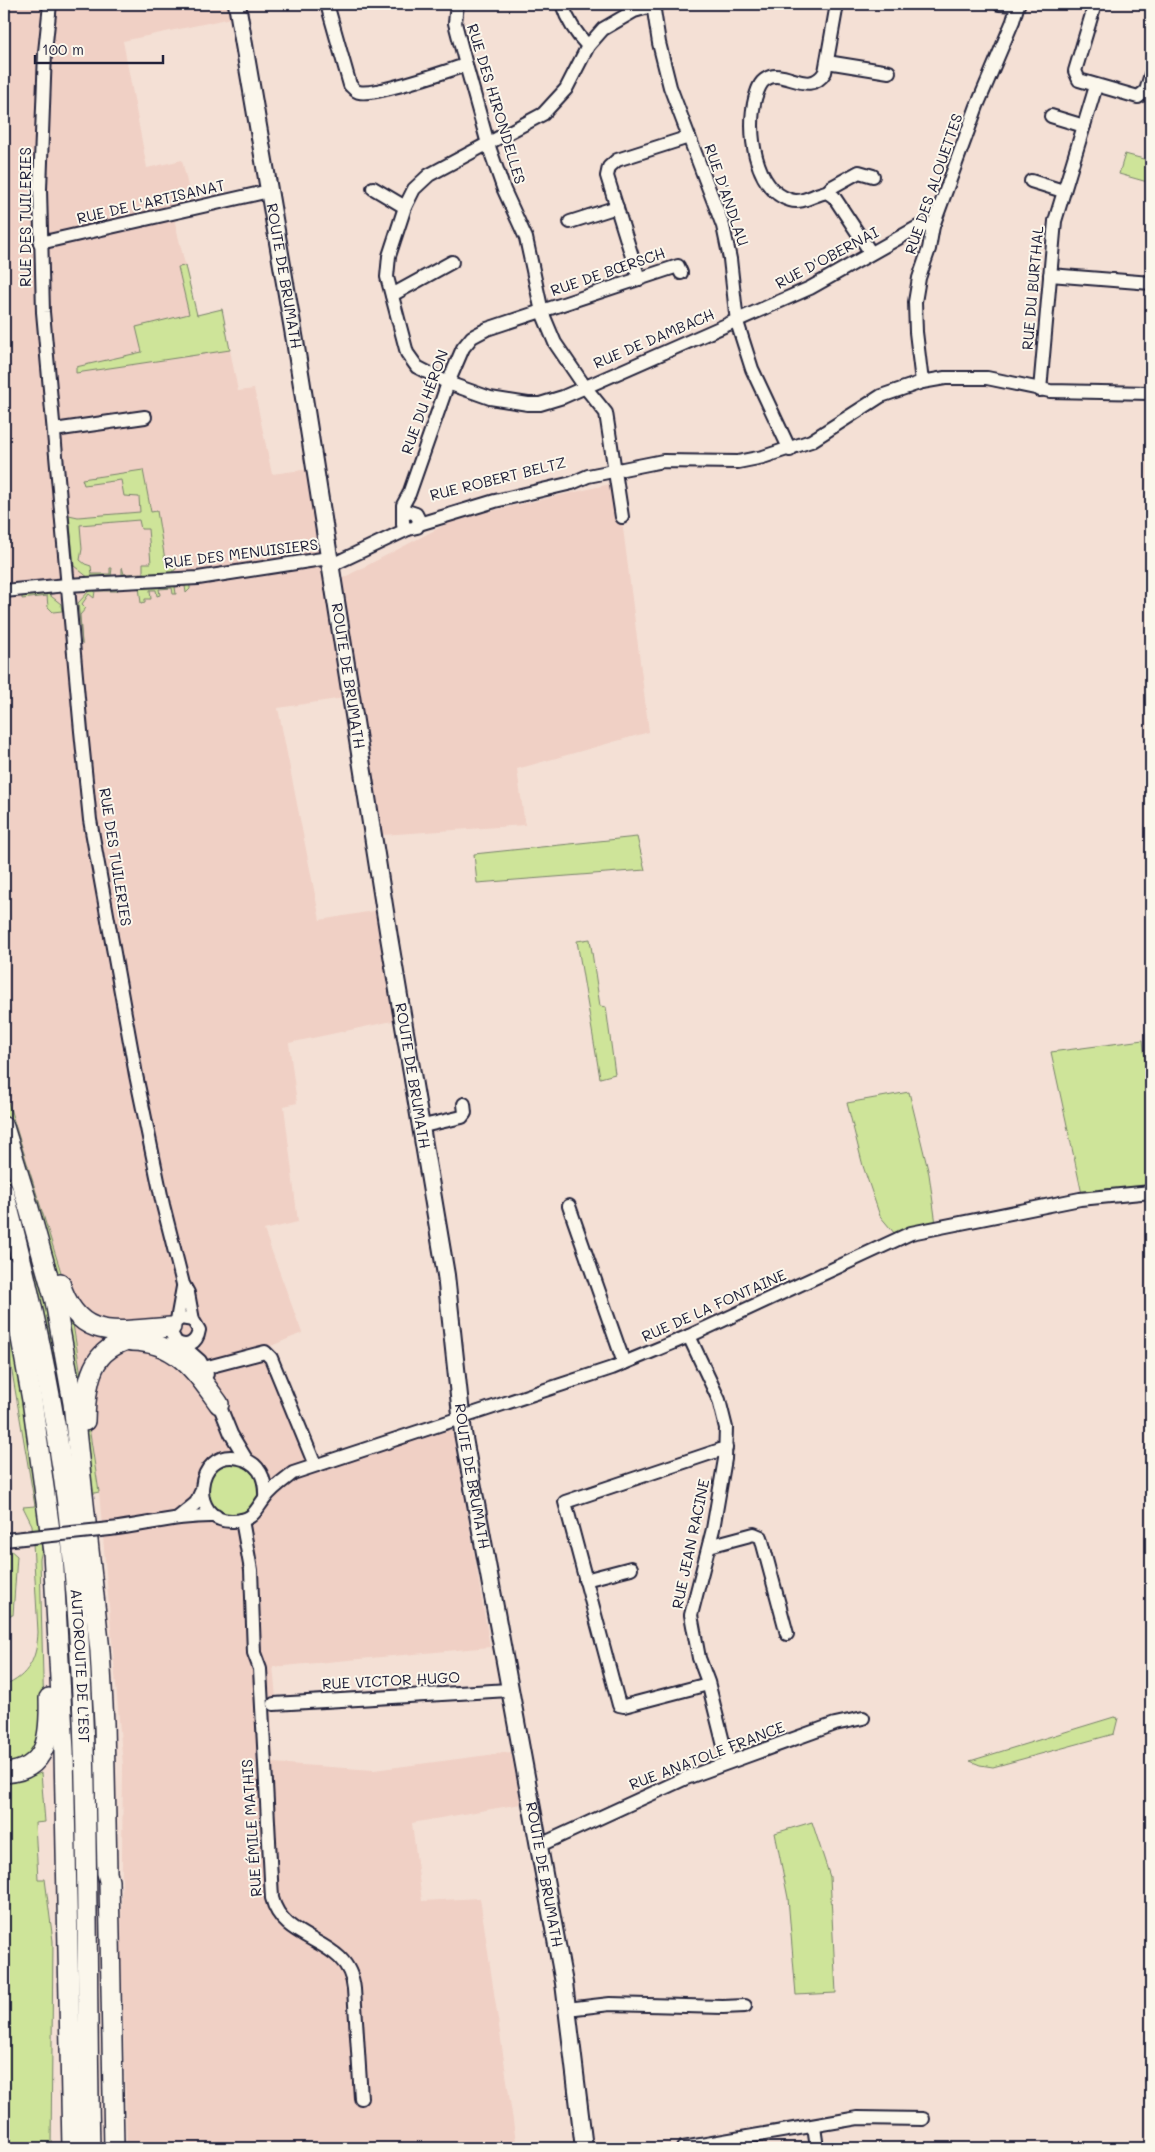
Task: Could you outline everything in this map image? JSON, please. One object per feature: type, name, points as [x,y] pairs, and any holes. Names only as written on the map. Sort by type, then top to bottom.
[{"type":"highway","points":[[4,1127],[55,1301],[66,1352],[83,1492],[103,1688],[114,2148]]},
{"type":"highway","name":"AUTOROUTE DE L’EST","points":[[4,1192],[23,1263],[51,1400],[72,1550],[83,1751],[90,2148]]},
{"type":"highway","points":[[28,1205],[37,1216],[64,1297],[78,1318],[94,1327],[107,1329],[176,1333]]},
{"type":"highway","name":"AUTOROUTE DE L’EST","points":[[4,1266],[21,1338],[42,1458],[58,1616],[64,1751],[72,2148]]},
{"type":"highway","points":[[83,1492],[86,1400],[89,1377],[100,1357],[111,1348],[126,1341],[176,1333]]},
{"type":"highway","points":[[126,1341],[149,1342],[177,1354],[202,1380],[219,1404]]},
{"type":"highway","points":[[4,1773],[26,1768],[40,1757],[44,1748],[50,1720],[48,1638],[58,1616]]},
{"type":"highway","points":[[100,2148],[104,1881],[107,1873]]},
{"type":"main road","name":"ROUTE DE BRUMATH","points":[[238,4],[389,937],[448,1284],[462,1417],[567,2009],[584,2148]]},
{"type":"street","name":"RUE DES TUILERIES","points":[[50,4],[45,52],[40,189],[43,312],[90,820],[136,1075],[163,1206],[188,1293],[193,1320],[199,1330],[197,1338],[202,1365],[231,1434],[246,1460]]},
{"type":"street","points":[[327,4],[350,86],[358,92],[370,93],[466,65]]},
{"type":"street","name":"RUE DES HIRONDELLES","points":[[457,4],[455,22],[466,65],[488,144],[504,190],[526,238],[542,312],[555,343],[585,387],[606,413],[622,517]]},
{"type":"street","points":[[562,4],[565,15],[580,38],[588,46]]},
{"type":"street","name":"RUE DE DAMBACH","points":[[655,4],[634,11],[603,29],[588,46],[566,90],[543,114],[429,175],[414,189],[405,207],[390,256],[388,277],[392,295],[407,353],[417,367],[448,383],[490,398],[528,404],[540,404],[563,398],[737,322]]},
{"type":"street","name":"RUE D'ANDLAU","points":[[655,4],[659,43],[670,87],[723,226],[730,259],[737,322],[752,369],[790,450]]},
{"type":"street","points":[[837,4],[825,72],[820,80],[812,83],[774,77],[766,79],[759,87],[753,108],[751,133],[753,151],[767,180],[780,196],[792,201],[806,200],[827,192],[832,187],[859,172],[873,176]]},
{"type":"street","points":[[999,4],[1018,5]]},
{"type":"street","points":[[1095,4],[1075,71],[1079,80],[1138,97],[1146,91],[1151,74]]},
{"type":"street","name":"RUE DES ALOUETTES","points":[[922,382],[916,332],[915,302],[919,278],[929,249],[934,226],[978,106],[1018,5]]},
{"type":"street","points":[[827,62],[889,72]]},
{"type":"street","name":"RUE DU BURTHAL","points":[[1040,390],[1055,221],[1096,86]]},
{"type":"street","points":[[1051,116],[1084,126]]},
{"type":"street","points":[[639,279],[607,176],[608,167],[617,160],[689,137]]},
{"type":"street","points":[[1031,181],[1063,191]]},
{"type":"street","points":[[373,188],[405,207]]},
{"type":"street","name":"RUE DE L'ARTISANAT","points":[[40,244],[269,192]]},
{"type":"street","points":[[827,192],[834,197],[871,253]]},
{"type":"street","points":[[570,222],[617,207]]},
{"type":"street","name":"RUE D'OBERNAI","points":[[737,322],[810,288],[918,227],[934,226]]},
{"type":"street","points":[[392,295],[452,262]]},
{"type":"street","name":"RUE DE BŒRSCH","points":[[542,312],[678,266],[681,273]]},
{"type":"street","points":[[1050,275],[1151,283]]},
{"type":"street","name":"RUE DU HÉRON","points":[[410,519],[404,500],[409,494],[448,383],[463,348],[472,337],[487,329],[542,312]]},
{"type":"street","name":"RUE ROBERT BELTZ","points":[[410,519],[572,483],[588,476],[663,461],[738,462],[790,450],[827,432],[881,396],[922,382],[945,378],[987,378],[1040,390],[1151,393]]},
{"type":"street","points":[[54,430],[145,417]]},
{"type":"street","points":[[329,561],[336,563],[342,561],[381,541],[410,519]]},
{"type":"street","name":"RUE DES MENUISIERS","points":[[4,591],[67,585],[198,578],[322,559],[329,561]]},
{"type":"street","points":[[422,1126],[462,1117],[465,1113],[464,1104]]},
{"type":"street","name":"RUE DE LA FONTAINE","points":[[246,1460],[269,1476],[294,1473],[624,1363],[689,1336],[911,1234],[1080,1198],[1151,1192]]},
{"type":"street","points":[[569,1206],[624,1363]]},
{"type":"street","name":"RUE DES TUILERIES","points":[[184,1284],[176,1333],[202,1365]]},
{"type":"street","points":[[193,1320],[186,1318],[176,1333],[191,1344],[197,1338]]},
{"type":"street","name":"RUE JEAN RACINE","points":[[689,1336],[722,1408],[726,1428],[726,1448],[709,1546],[691,1615],[699,1658],[708,1684],[728,1762]]},
{"type":"street","points":[[202,1365],[264,1352],[271,1358],[315,1465]]},
{"type":"street","points":[[222,1459],[231,1434]]},
{"type":"street","points":[[708,1684],[624,1706],[619,1705],[565,1502],[726,1448]]},
{"type":"street","points":[[242,1520],[230,1522],[216,1516],[205,1504],[202,1484],[205,1474],[211,1466],[222,1459],[234,1457],[246,1460]]},
{"type":"street","points":[[258,1470],[266,1484],[265,1498]]},
{"type":"street","name":"RUE DE LA FONTAINE","points":[[242,1520],[252,1516],[259,1509],[265,1498],[294,1473]]},
{"type":"street","points":[[179,1517],[196,1503],[202,1492]]},
{"type":"street","points":[[4,1540],[149,1525],[179,1517],[216,1516]]},
{"type":"street","name":"RUE ÉMILE MATHIS","points":[[242,1520],[251,1570],[254,1653],[260,1669],[272,1898],[276,1910],[289,1924],[304,1936],[332,1950],[348,1967],[354,1989],[361,2098]]},
{"type":"street","points":[[709,1546],[754,1534],[761,1537],[787,1634]]},
{"type":"street","points":[[586,1580],[631,1568]]},
{"type":"street","name":"RUE VICTOR HUGO","points":[[274,1704],[509,1690]]},
{"type":"street","name":"RUE ANATOLE FRANCE","points":[[538,1846],[686,1778],[835,1724],[863,1718]]},
{"type":"street","points":[[567,2009],[610,2004],[745,2006]]},
{"type":"street","points":[[683,2148],[734,2144],[858,2118],[922,2119]]},
{"type":"street","points":[[814,2126],[817,2148]]},
{"type":"shaded area","points":[[4,4],[229,4],[231,18],[123,41],[147,168],[182,160],[192,204],[172,210],[197,315],[222,309],[238,391],[254,389],[272,474],[310,469],[337,581],[456,519],[615,483],[623,528],[649,732],[517,769],[525,825],[382,835],[357,696],[278,708],[320,920],[379,910],[397,1020],[289,1043],[297,1103],[284,1106],[298,1222],[264,1230],[302,1333],[271,1346],[320,1471],[453,1429],[490,1647],[273,1667],[276,1698],[268,1701],[271,1709],[273,1763],[374,1770],[511,1752],[521,1804],[412,1823],[422,1901],[480,1898],[517,2148],[127,2148],[121,1956],[123,1765],[99,1492],[69,1298],[4,1089]]},
{"type":"green space","points":[[1125,154],[1151,161],[1151,183],[1119,174]]},
{"type":"green space","points":[[185,266],[197,315],[222,309],[230,350],[76,373],[76,367],[142,352],[136,327],[189,314],[178,267]]},
{"type":"green space","points":[[143,470],[151,512],[157,511],[166,566],[176,565],[176,569],[171,573],[126,576],[122,574],[122,567],[124,574],[143,573],[143,563],[151,563],[148,529],[141,529],[139,520],[80,525],[82,549],[80,560],[91,566],[92,574],[110,574],[110,568],[112,568],[111,576],[89,578],[74,566],[69,515],[78,517],[140,512],[139,497],[124,496],[121,480],[84,485],[82,479]]},
{"type":"green space","points":[[190,585],[190,589],[186,593],[185,586],[175,587],[176,594],[173,594],[172,588],[159,589],[160,595],[157,596],[156,590],[150,590],[151,599],[145,599],[145,602],[141,603],[139,587]]},
{"type":"green space","points":[[119,589],[117,591],[95,591],[94,598],[89,594],[82,604],[86,608],[80,615],[82,644],[78,603],[90,590]]},
{"type":"green space","points":[[47,593],[61,604],[62,611],[53,612],[48,607],[47,596],[22,599],[22,596]]},
{"type":"green space","points":[[637,837],[645,870],[477,883],[474,854]]},
{"type":"green space","points":[[590,939],[600,1006],[606,1007],[615,1074],[600,1078],[577,941]]},
{"type":"green space","points":[[1143,1040],[1151,1117],[1151,1188],[1082,1194],[1051,1052]]},
{"type":"green space","points":[[4,1089],[69,1298],[99,1492],[37,1506],[42,1550],[40,1559],[44,1718],[41,1736],[29,1758],[4,1767],[4,1686],[20,1677],[30,1665],[36,1650],[38,1632],[32,1525],[23,1507],[35,1506],[4,1325]]},
{"type":"green space","points":[[909,1092],[929,1174],[936,1224],[895,1234],[880,1216],[863,1166],[847,1103]]},
{"type":"green space","points":[[227,1464],[237,1464],[247,1468],[254,1475],[258,1490],[254,1505],[247,1512],[237,1516],[227,1516],[217,1512],[210,1505],[206,1495],[206,1485],[210,1475],[217,1468]]},
{"type":"green space","points":[[8,1548],[17,1556],[13,1615],[6,1616],[4,1610],[4,1549]]},
{"type":"green space","points":[[1114,1717],[1118,1718],[1114,1734],[993,1767],[970,1761]]},
{"type":"green space","points":[[41,1773],[45,1822],[35,1823],[38,1879],[45,1879],[53,1941],[51,2148],[4,2148],[4,1785]]},
{"type":"green space","points":[[812,1822],[830,1877],[836,1993],[796,1995],[788,1898],[775,1833]]}]
